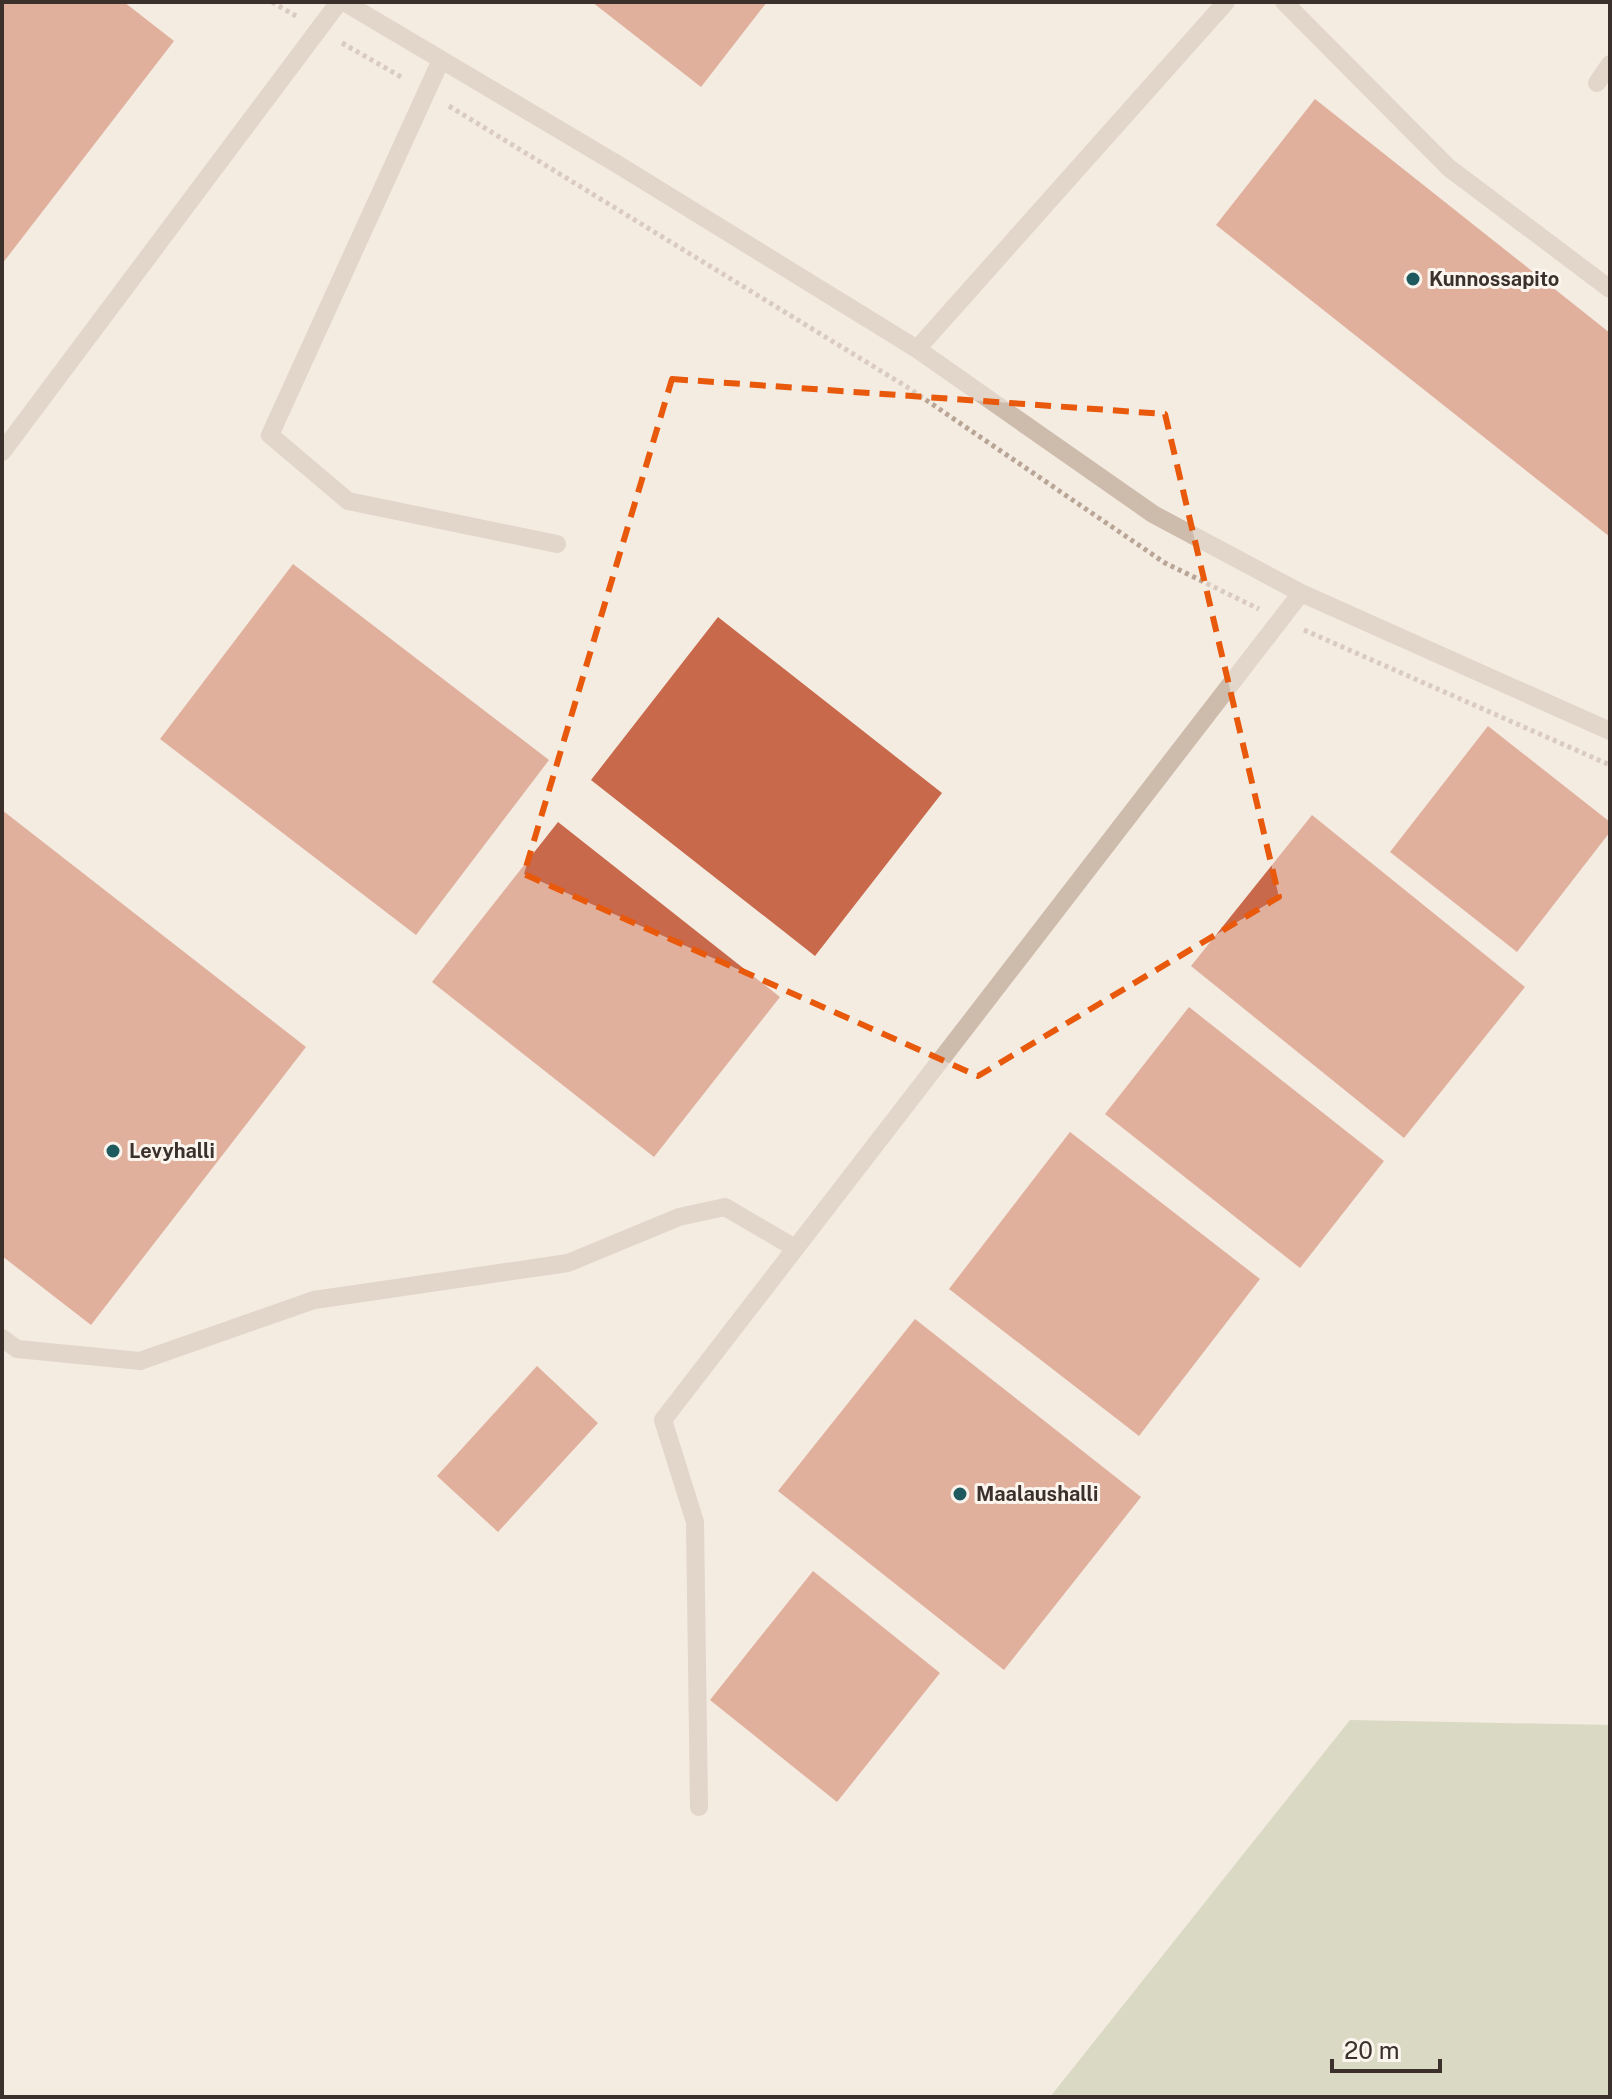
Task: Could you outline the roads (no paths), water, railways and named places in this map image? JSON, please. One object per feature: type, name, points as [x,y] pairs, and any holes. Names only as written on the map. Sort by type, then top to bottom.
[{"type":"lane","points":[[2,452],[341,2],[617,164],[917,349],[1153,514],[1301,593],[1610,731]]},
{"type":"lane","points":[[917,349],[1226,2]]},
{"type":"lane","points":[[1284,2],[1449,168],[1610,289]]},
{"type":"lane","points":[[441,60],[270,435],[348,501],[557,544]]},
{"type":"lane","points":[[1597,83],[1610,64]]},
{"type":"lane","points":[[699,1807],[695,1522],[663,1420],[1301,593]]},
{"type":"lane","points":[[2,1338],[17,1349],[140,1361],[314,1300],[568,1263],[679,1217],[725,1207],[795,1248]]},
{"type":"place","name":"Kunnossapito","points":[[1413,279]]},
{"type":"place","name":"Levyhalli","points":[[113,1151]]},
{"type":"place","name":"Maalaushalli","points":[[960,1494]]}]
